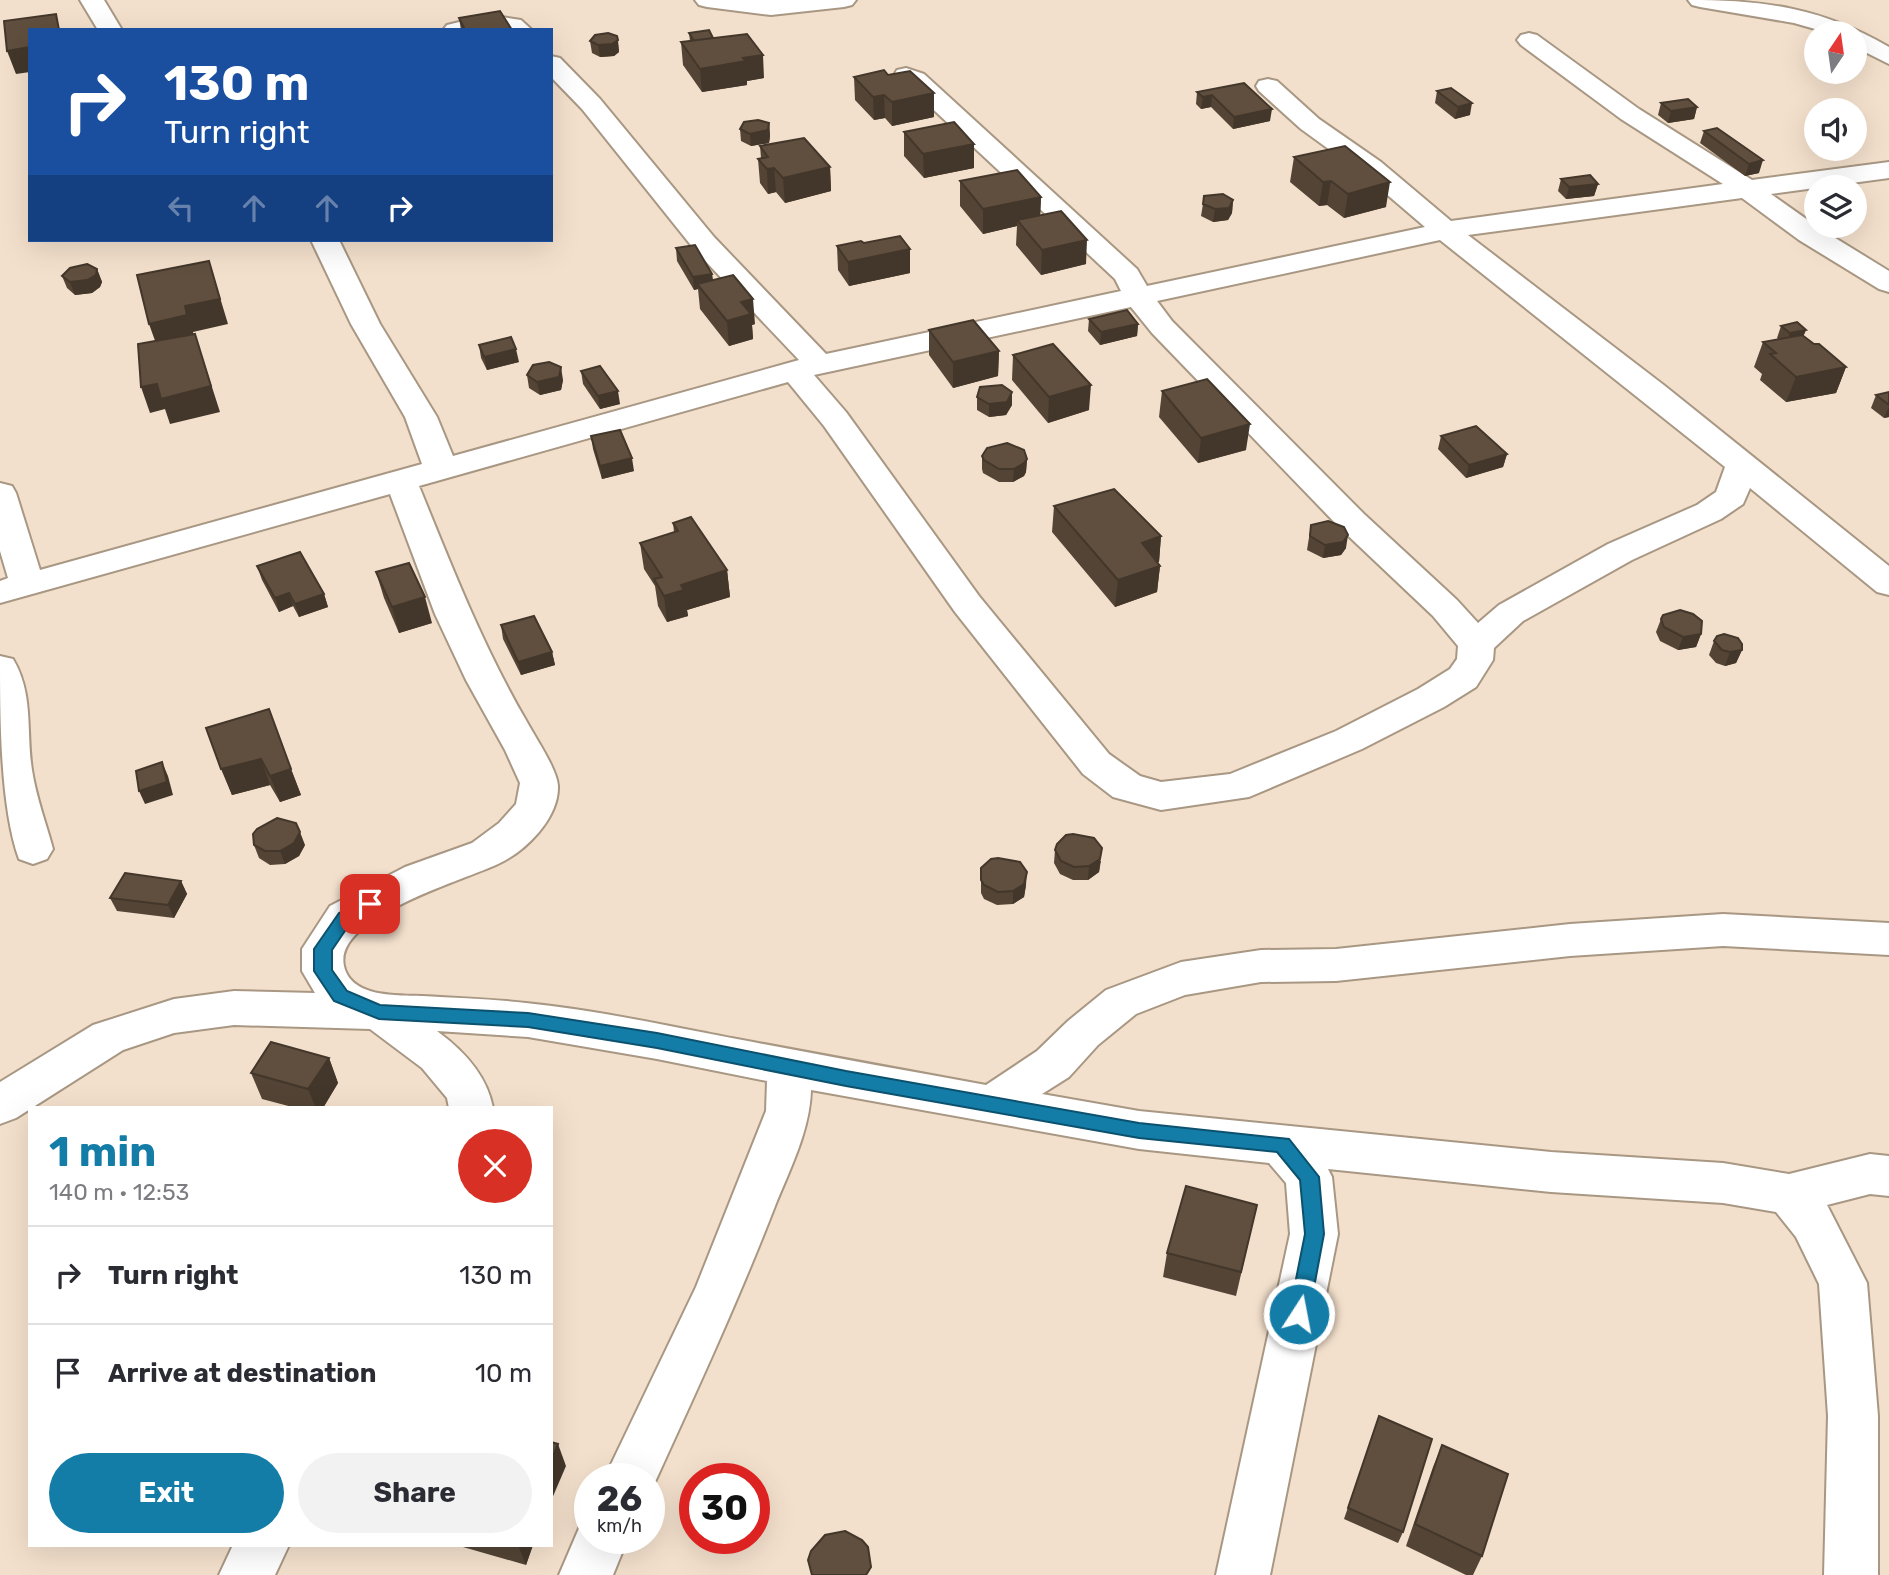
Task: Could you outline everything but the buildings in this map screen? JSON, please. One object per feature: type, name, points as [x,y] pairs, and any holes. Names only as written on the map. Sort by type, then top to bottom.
[{"type":"street","points":[[92,0],[109,28]]},
{"type":"street","points":[[707,0],[771,8],[844,0]]},
{"type":"street","points":[[1700,0],[1811,21]]},
{"type":"street","points":[[464,28],[493,22],[513,24],[518,28]]},
{"type":"street","points":[[1529,40],[1630,114],[1723,171],[1809,233],[1889,283]]},
{"type":"street","points":[[1867,44],[1889,57]]},
{"type":"street","points":[[553,65],[591,103],[807,368],[835,419],[967,604],[1096,764],[1126,787],[1161,796],[1235,787],[1349,740],[1431,698],[1463,678],[1475,660],[1476,644],[1445,608],[1352,521],[1162,327],[1138,296],[1127,275],[915,79],[906,75]]},
{"type":"street","points":[[1268,86],[1310,124],[1372,168],[1496,273],[1654,393],[1889,584]]},
{"type":"street","points":[[0,493],[13,589],[807,368],[1447,230],[1889,170]]},
{"type":"street","points":[[326,242],[372,335],[410,397],[436,449],[440,470]]},
{"type":"street","points":[[1476,644],[1511,613],[1620,552],[1709,512],[1731,497],[1742,465]]},
{"type":"street","points":[[401,481],[453,614],[484,680],[524,750],[539,783],[535,809],[513,833],[486,853],[419,878],[345,918],[323,949],[323,971],[341,996],[379,1012],[437,1055],[468,1091],[471,1106]]},
{"type":"street","points":[[0,668],[10,703],[13,770],[33,849]]},
{"type":"street","points":[[993,1104],[1053,1064],[1083,1033],[1121,1002],[1181,979],[1261,967],[1336,965],[1570,940],[1723,930],[1889,939]]},
{"type":"street","points":[[0,1105],[108,1037],[174,1016],[234,1008],[379,1012],[528,1020],[657,1041],[1139,1130],[1551,1172],[1723,1183],[1789,1194],[1870,1174],[1889,1176]]},
{"type":"street","points":[[638,1463],[718,1292],[778,1140],[788,1111],[789,1067]]},
{"type":"street","points":[[1242,1575],[1314,1234],[1309,1177],[1282,1144]]},
{"type":"street","points":[[1789,1194],[1814,1222],[1843,1283],[1853,1416],[1852,1575]]},
{"type":"street","points":[[246,1575],[261,1547]]},
{"type":"street","points":[[586,1575],[595,1554]]},
{"type":"route","points":[[370,904],[345,918],[323,949],[323,971],[341,996],[379,1012],[528,1020],[657,1041],[846,1079],[1139,1130],[1282,1144],[1309,1177],[1314,1234],[1299,1314]]}]
